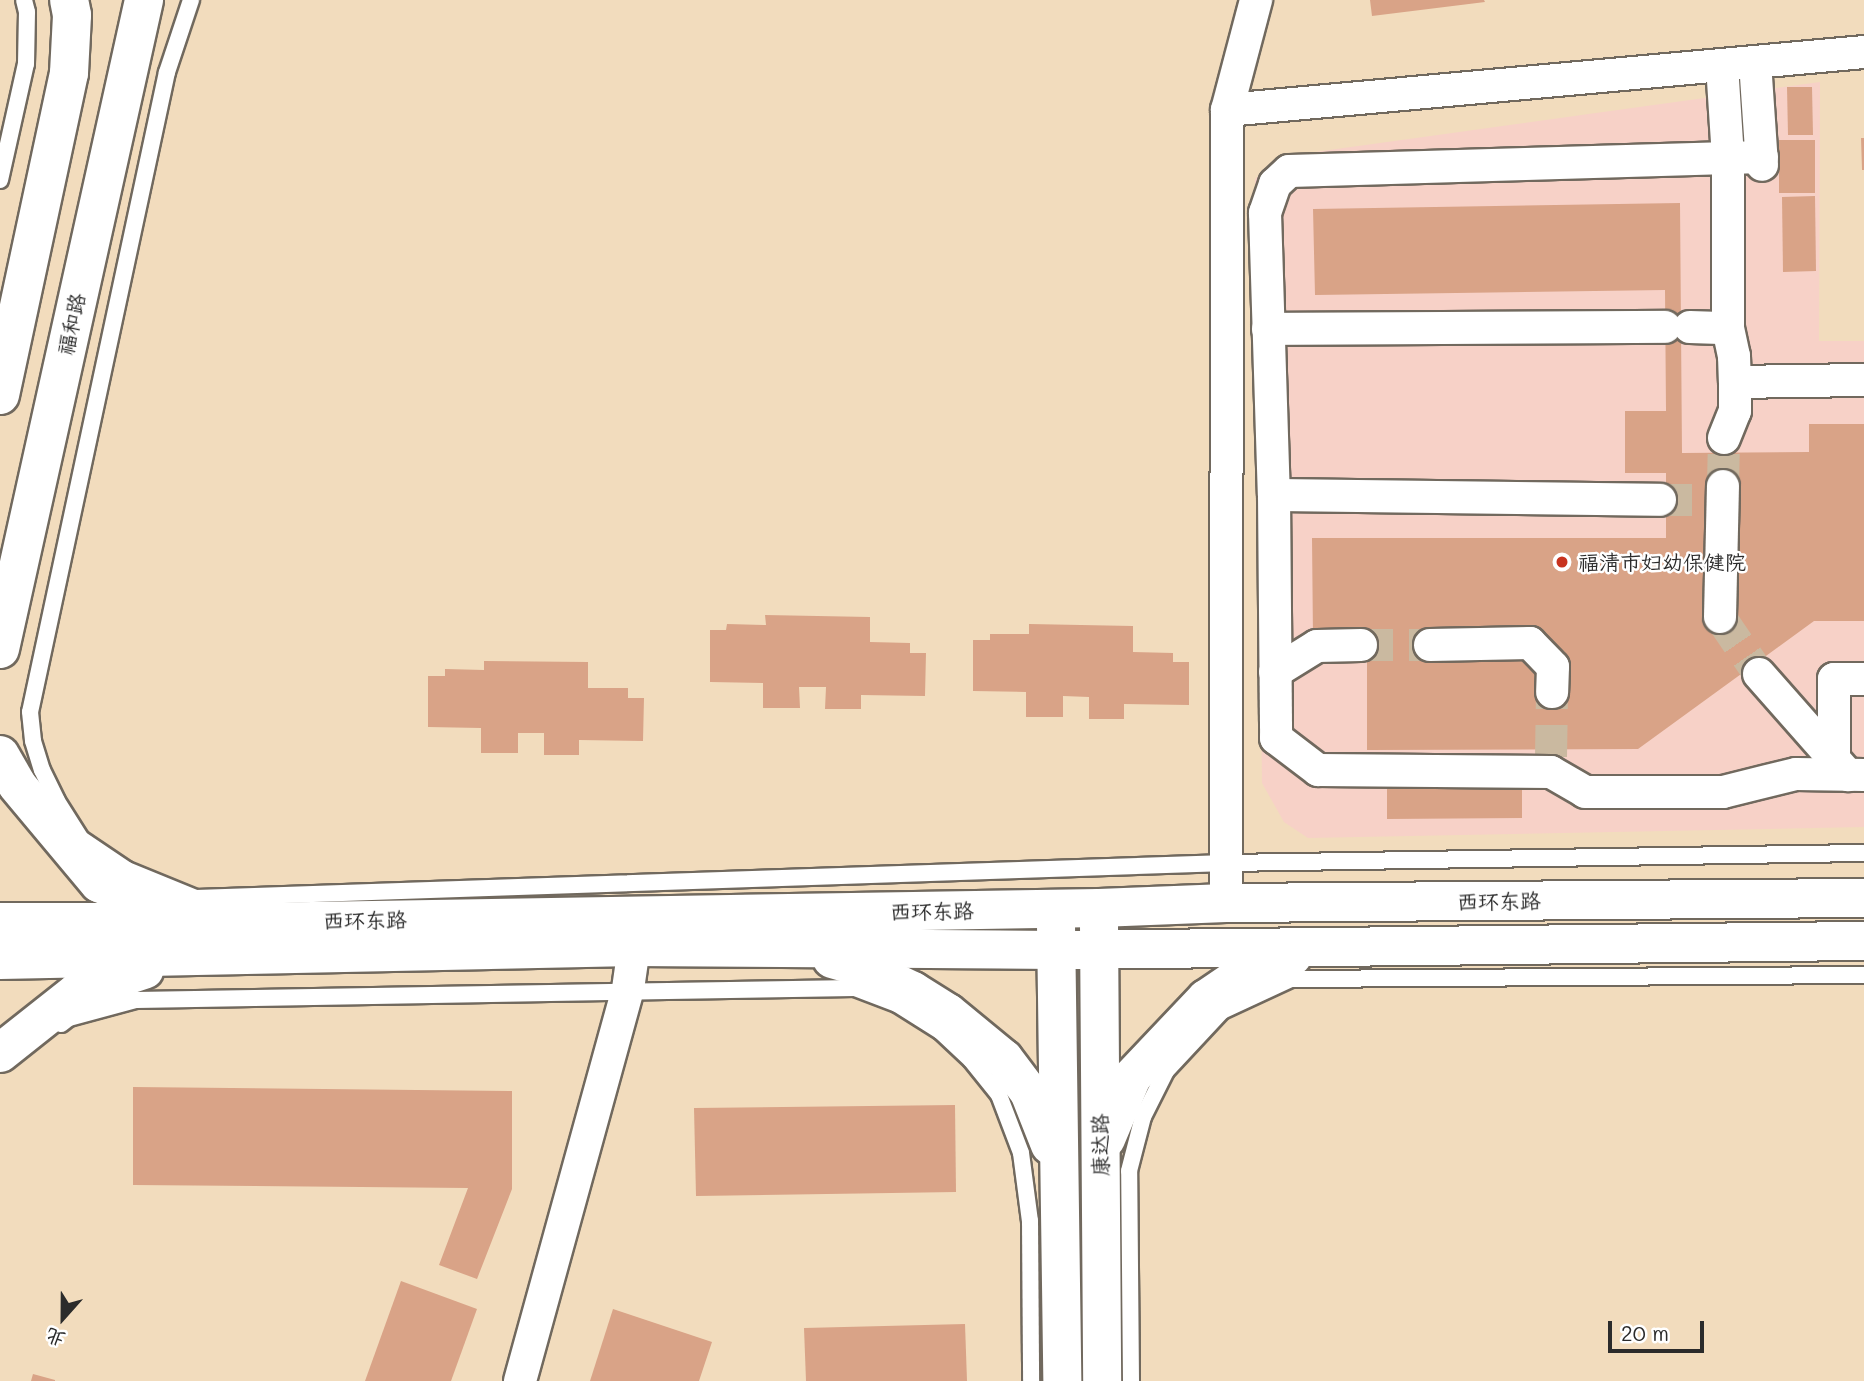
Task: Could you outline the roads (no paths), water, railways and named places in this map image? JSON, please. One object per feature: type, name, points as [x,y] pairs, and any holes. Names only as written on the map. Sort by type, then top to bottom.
[{"type":"street","points":[[0,395],[69,74],[72,15],[69,0]]},
{"type":"street","name":"福和路","points":[[0,649],[144,0]]},
{"type":"street","points":[[1226,903],[1227,110],[1256,0]]},
{"type":"street","points":[[1227,110],[1864,52]]},
{"type":"street","points":[[1585,792],[1551,764],[1318,770],[1276,738],[1274,495],[1265,213],[1275,184],[1289,170],[1728,159],[1762,161],[1755,62]]},
{"type":"street","points":[[1723,65],[1728,159],[1728,328],[1734,356],[1735,382],[1735,411],[1724,438]]},
{"type":"street","points":[[1268,329],[1728,328]]},
{"type":"street","points":[[1735,382],[1864,380]]},
{"type":"street","points":[[1274,495],[1660,500]]},
{"type":"street","points":[[1714,495],[1720,617]]},
{"type":"street","points":[[1430,645],[1530,643],[1553,667],[1552,692]]},
{"type":"street","points":[[1275,673],[1317,646],[1361,645]]},
{"type":"street","points":[[1759,674],[1848,770]]},
{"type":"street","points":[[1848,770],[1834,679],[1864,679]]},
{"type":"street","points":[[0,755],[17,785],[99,883],[164,911],[253,922]]},
{"type":"street","points":[[1525,793],[1723,792],[1796,774],[1848,770]]},
{"type":"street","name":"西环东路","points":[[0,922],[253,922],[1056,909],[1226,903],[1864,898]]},
{"type":"street","name":"康达路","points":[[1099,908],[1102,1381]]},
{"type":"street","name":"康达路","points":[[1056,909],[1062,1381]]},
{"type":"street","name":"西环东路","points":[[0,960],[634,947],[1057,950],[1864,942]]},
{"type":"street","points":[[520,1381],[628,989],[634,947]]},
{"type":"street","points":[[1100,1158],[1132,1077],[1206,999],[1236,979],[1270,963],[1325,947]]},
{"type":"street","points":[[789,948],[864,968],[913,991],[957,1020],[1004,1059],[1029,1092],[1059,1169]]},
{"type":"street","points":[[5,1059],[77,992],[190,957]]},
{"type":"lane","points":[[0,180],[26,64],[27,12],[24,0]]},
{"type":"lane","points":[[191,0],[167,72],[30,712],[33,741],[41,770],[81,839],[127,870],[196,898],[1226,863],[1864,853]]},
{"type":"lane","points":[[1131,1381],[1129,1171],[1143,1116],[1166,1071],[1222,1012],[1292,979],[1864,975]]},
{"type":"lane","points":[[5,1059],[69,1018],[136,1000],[628,989],[855,988],[908,1011],[940,1031],[971,1060],[999,1095],[1021,1153],[1030,1221],[1031,1381]]},
{"type":"tunnel","points":[[1723,486],[1724,438]]},
{"type":"tunnel","points":[[1660,500],[1696,500]]},
{"type":"tunnel","points":[[1720,617],[1759,674]]},
{"type":"tunnel","points":[[1361,645],[1430,645]]},
{"type":"tunnel","points":[[1551,757],[1552,692]]},
{"type":"place","name":"福清市妇幼保健院","points":[[1562,562]]}]
